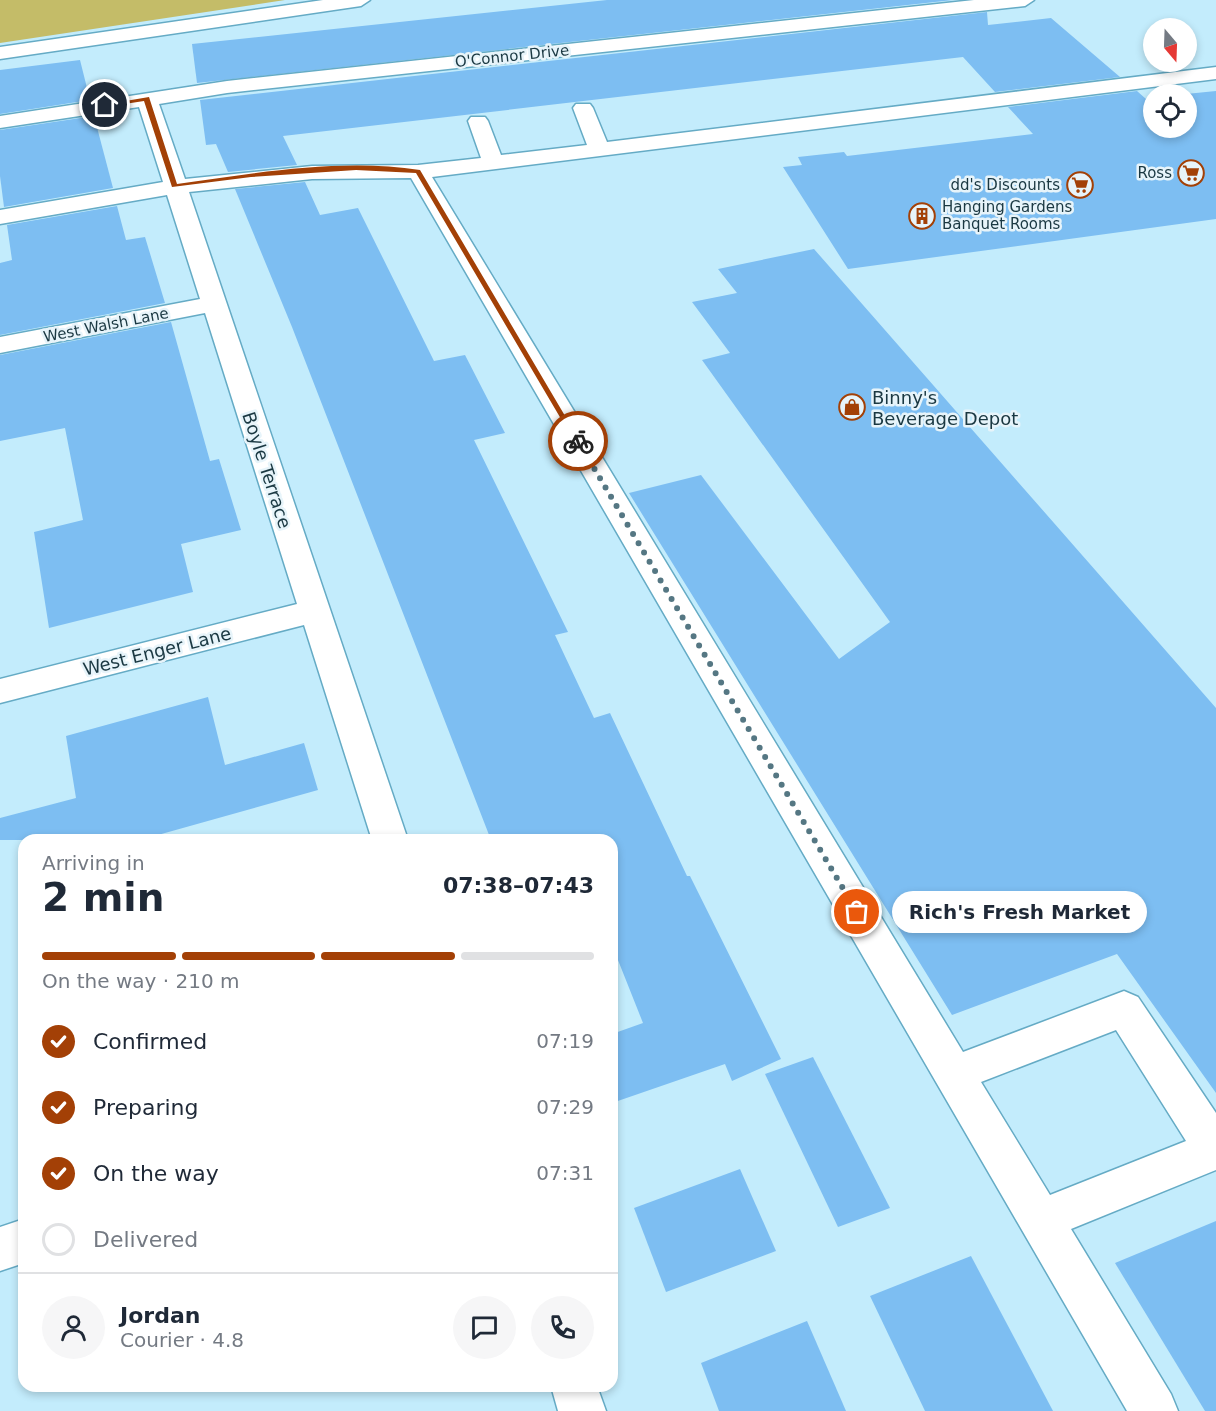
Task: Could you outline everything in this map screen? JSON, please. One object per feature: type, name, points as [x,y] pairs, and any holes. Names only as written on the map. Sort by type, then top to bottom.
[{"type":"street","points":[[0,53],[362,0]]},
{"type":"street","name":"O'Connor Drive","points":[[0,122],[147,98],[301,78],[1025,0]]},
{"type":"street","points":[[0,217],[174,186],[251,176],[356,168],[418,172],[1216,73]]},
{"type":"street","name":"Boyle Terrace","points":[[147,98],[212,304],[388,834]]},
{"type":"street","points":[[583,108],[599,149]]},
{"type":"street","points":[[478,122],[493,162]]},
{"type":"street","points":[[418,172],[1154,1411]]},
{"type":"street","name":"West Walsh Lane","points":[[0,345],[212,304]]},
{"type":"street","name":"West Enger Lane","points":[[0,691],[314,611]]},
{"type":"street","points":[[953,1074],[1124,1009],[1216,1150],[1040,1220]]},
{"type":"street","points":[[0,1249],[18,1243]]},
{"type":"street","points":[[576,1392],[582,1411]]},
{"type":"shaded area","points":[[0,0],[285,0],[0,43]]},
{"type":"building","points":[[607,0],[953,0],[197,83],[192,44]]},
{"type":"building","points":[[987,12],[988,25],[1051,18],[1120,77],[995,92],[963,57],[283,136],[297,165],[228,172],[216,144],[206,145],[200,100]]},
{"type":"building","points":[[80,60],[90,100],[0,114],[0,70]]},
{"type":"building","points":[[1137,91],[1143,96],[1143,138],[1197,138],[1197,93],[1216,91],[1216,219],[848,269],[783,167],[802,165],[798,157],[844,152],[847,156],[1033,134],[1008,107]]},
{"type":"building","points":[[94,116],[113,188],[4,207],[0,176],[0,130]]},
{"type":"building","points":[[305,182],[320,215],[358,208],[434,361],[465,355],[505,433],[474,440],[568,632],[555,635],[594,718],[610,713],[687,876],[690,876],[781,1059],[732,1081],[725,1064],[618,1101],[618,1032],[643,1023],[618,960],[618,834],[489,834],[292,327],[235,189]]},
{"type":"building","points":[[117,206],[126,240],[145,237],[165,303],[0,335],[0,263],[12,260],[7,225]]},
{"type":"building","points":[[814,249],[1216,708],[1216,1093],[1117,954],[952,1015],[629,493],[701,475],[839,659],[890,622],[702,360],[730,353],[692,302],[737,293],[718,269]]},
{"type":"building","points":[[171,322],[210,461],[219,459],[241,530],[181,544],[193,592],[49,628],[34,532],[83,520],[65,428],[0,441],[0,355]]},
{"type":"building","points":[[208,697],[225,765],[304,743],[318,790],[161,834],[18,834],[18,840],[0,840],[0,818],[76,798],[66,736]]},
{"type":"building","points":[[813,1057],[890,1208],[838,1227],[765,1074]]},
{"type":"building","points":[[740,1169],[776,1251],[666,1292],[634,1208]]},
{"type":"building","points":[[1216,1221],[1216,1411],[1205,1411],[1115,1263]]},
{"type":"building","points":[[971,1256],[1053,1411],[925,1411],[870,1296]]},
{"type":"building","points":[[807,1321],[846,1411],[719,1411],[701,1363]]},
{"type":"way so far","points":[[578,441],[857,912]]},
{"type":"place","name":"Ross","points":[[1191,173]]},
{"type":"place","name":"dd's Discounts","points":[[1080,185]]},
{"type":"place","name":"Hanging Gardens Banquet Rooms","points":[[922,216]]},
{"type":"place","name":"Binny's Beverage Depot","points":[[852,407]]},
{"type":"place","name":"Rich's Fresh Market","points":[[857,912]]},
{"type":"route","points":[[105,105],[147,98],[174,186],[251,176],[356,168],[418,172],[578,441]]}]
